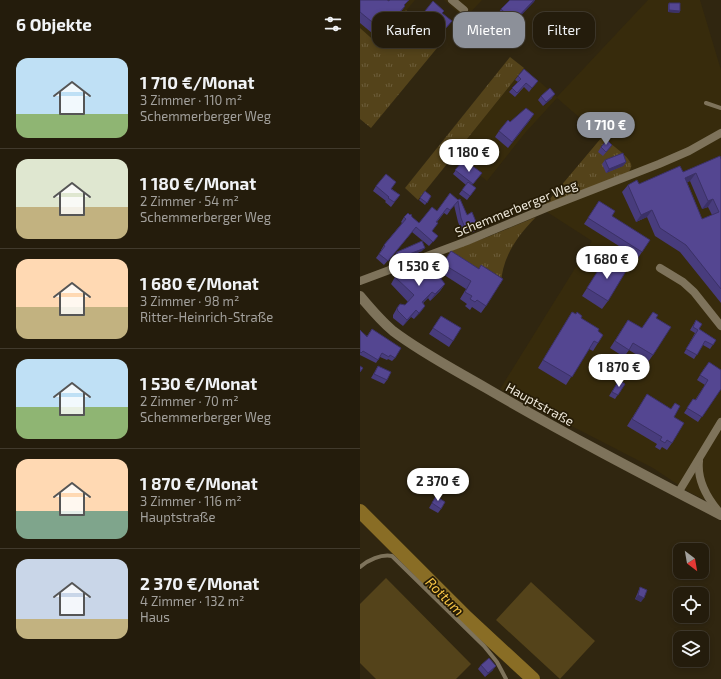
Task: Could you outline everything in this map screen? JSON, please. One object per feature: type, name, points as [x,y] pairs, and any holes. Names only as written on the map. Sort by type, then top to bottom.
[{"type":"main road","name":"Hauptstraße","points":[[360,296],[375,314],[392,330],[410,343],[526,412],[721,515]]},
{"type":"street","points":[[452,0],[464,10]]},
{"type":"street","name":"Schemmerberger Weg","points":[[360,281],[467,241],[553,205],[659,164],[689,151],[721,133]]},
{"type":"street","points":[[660,268],[683,282],[694,292],[719,321]]},
{"type":"street","points":[[678,493],[721,422]]},
{"type":"street","points":[[699,458],[698,471],[704,488],[713,505],[721,515]]},
{"type":"lane","points":[[706,102],[721,108]]},
{"type":"lane","points":[[360,567],[365,562],[386,555],[392,556],[484,646],[497,662],[506,679]]},
{"type":"shaded area","points":[[360,0],[415,0],[405,12],[372,12],[372,39],[360,28]]},
{"type":"shaded area","points":[[444,0],[482,0],[471,12],[457,12]]},
{"type":"shaded area","points":[[648,0],[700,0],[721,70],[721,508],[689,492],[653,468],[500,389],[592,241],[547,212],[544,206],[602,137],[557,98],[525,133],[487,181],[454,155],[524,68],[557,97]]},
{"type":"green space","points":[[360,28],[372,39],[372,48],[437,48],[371,128],[360,119]]},
{"type":"green space","points":[[510,57],[524,68],[418,200],[405,188]]},
{"type":"green space","points":[[602,137],[623,153],[629,161],[631,166],[628,173],[544,206]]},
{"type":"green space","points":[[536,217],[523,231],[512,247],[504,265],[501,284],[448,252],[490,236]]},
{"type":"green space","points":[[386,578],[471,664],[456,679],[376,679],[360,663],[360,604]]},
{"type":"green space","points":[[531,582],[595,641],[560,679],[496,620]]},
{"type":"building","points":[[360,0],[409,0],[400,12],[372,12],[372,22],[360,12]]},
{"type":"building","points":[[510,0],[534,0],[523,12],[504,12],[501,9]]},
{"type":"building","points":[[433,1],[444,11],[426,12],[425,11]]},
{"type":"building","points":[[669,3],[680,3],[680,11],[669,10]]},
{"type":"building","points":[[445,15],[452,21],[445,29]]},
{"type":"building","points":[[524,69],[538,81],[532,88],[526,83],[517,93],[512,88],[521,79],[518,76]]},
{"type":"building","points":[[550,88],[555,94],[546,102],[541,96]]},
{"type":"building","points":[[526,108],[534,114],[512,142],[499,131],[508,120],[510,122]]},
{"type":"building","points":[[607,140],[612,145],[606,152],[601,147]]},
{"type":"building","points":[[623,153],[626,162],[609,169],[605,160]]},
{"type":"building","points":[[720,156],[721,289],[686,245],[660,228],[652,210],[641,215],[628,185],[637,180],[639,184],[680,166],[683,172]],"holes":[[[696,173],[708,201],[713,199],[719,212],[702,219],[685,178]]]},
{"type":"building","points":[[462,162],[469,168],[471,165],[482,173],[473,184],[455,170]]},
{"type":"building","points":[[386,174],[396,182],[391,189],[400,195],[394,202],[376,186]]},
{"type":"building","points":[[468,182],[476,188],[470,196],[462,190]]},
{"type":"building","points":[[425,191],[431,196],[427,203],[420,198]]},
{"type":"building","points":[[450,193],[458,200],[460,199],[467,215],[472,212],[476,222],[490,216],[492,221],[475,228],[473,224],[465,228],[461,218],[458,201],[450,210],[447,208],[436,222],[438,223],[432,231],[438,236],[433,242],[416,227],[388,261],[379,254],[385,246],[384,245],[406,219],[404,217],[408,213],[410,215],[411,214],[412,217],[419,223],[432,207],[437,211]]},
{"type":"building","points":[[599,201],[615,211],[612,216],[650,240],[642,252],[588,218]]},
{"type":"building","points":[[422,241],[425,248],[399,258],[397,252]]},
{"type":"building","points":[[451,251],[479,269],[481,265],[503,279],[486,306],[477,300],[475,302],[470,299],[472,296],[465,292],[471,281],[443,264]]},
{"type":"building","points":[[425,258],[439,272],[438,274],[442,277],[441,279],[445,284],[435,294],[432,292],[422,302],[425,306],[419,313],[416,310],[407,320],[397,308],[400,304],[405,305],[414,295],[395,277],[404,269],[409,274]]},
{"type":"building","points":[[606,258],[626,271],[608,301],[587,288]]},
{"type":"building","points":[[572,312],[576,314],[577,312],[582,316],[581,318],[599,329],[598,331],[603,335],[598,343],[594,341],[572,377],[543,360]]},
{"type":"building","points":[[653,312],[658,315],[656,318],[671,327],[653,355],[633,343],[629,350],[615,341],[628,320],[642,328]]},
{"type":"building","points":[[441,316],[461,328],[453,341],[433,328]]},
{"type":"building","points":[[696,320],[702,324],[699,329],[716,340],[713,345],[705,341],[697,355],[686,349],[698,330],[693,327]]},
{"type":"building","points":[[372,329],[401,348],[395,358],[390,355],[389,357],[382,353],[378,360],[363,351],[361,353],[360,352],[360,330],[367,337]]},
{"type":"building","points":[[709,362],[721,370],[721,389],[702,417],[687,408],[693,399],[696,400],[708,380],[700,375]]},
{"type":"building","points":[[378,366],[391,372],[387,380],[374,374]]},
{"type":"building","points":[[619,380],[625,384],[618,395],[612,392]]},
{"type":"building","points":[[647,394],[671,409],[675,403],[680,406],[674,417],[684,423],[672,443],[667,440],[665,443],[660,440],[662,437],[632,419]]},
{"type":"building","points":[[436,496],[445,502],[441,509],[432,503]]},
{"type":"building","points":[[640,587],[647,590],[644,598],[638,595]]},
{"type":"building","points":[[489,658],[496,666],[488,673],[481,665]]},
{"type":"waterway","name":"Rottum","points":[[360,511],[467,618],[533,679]]}]
